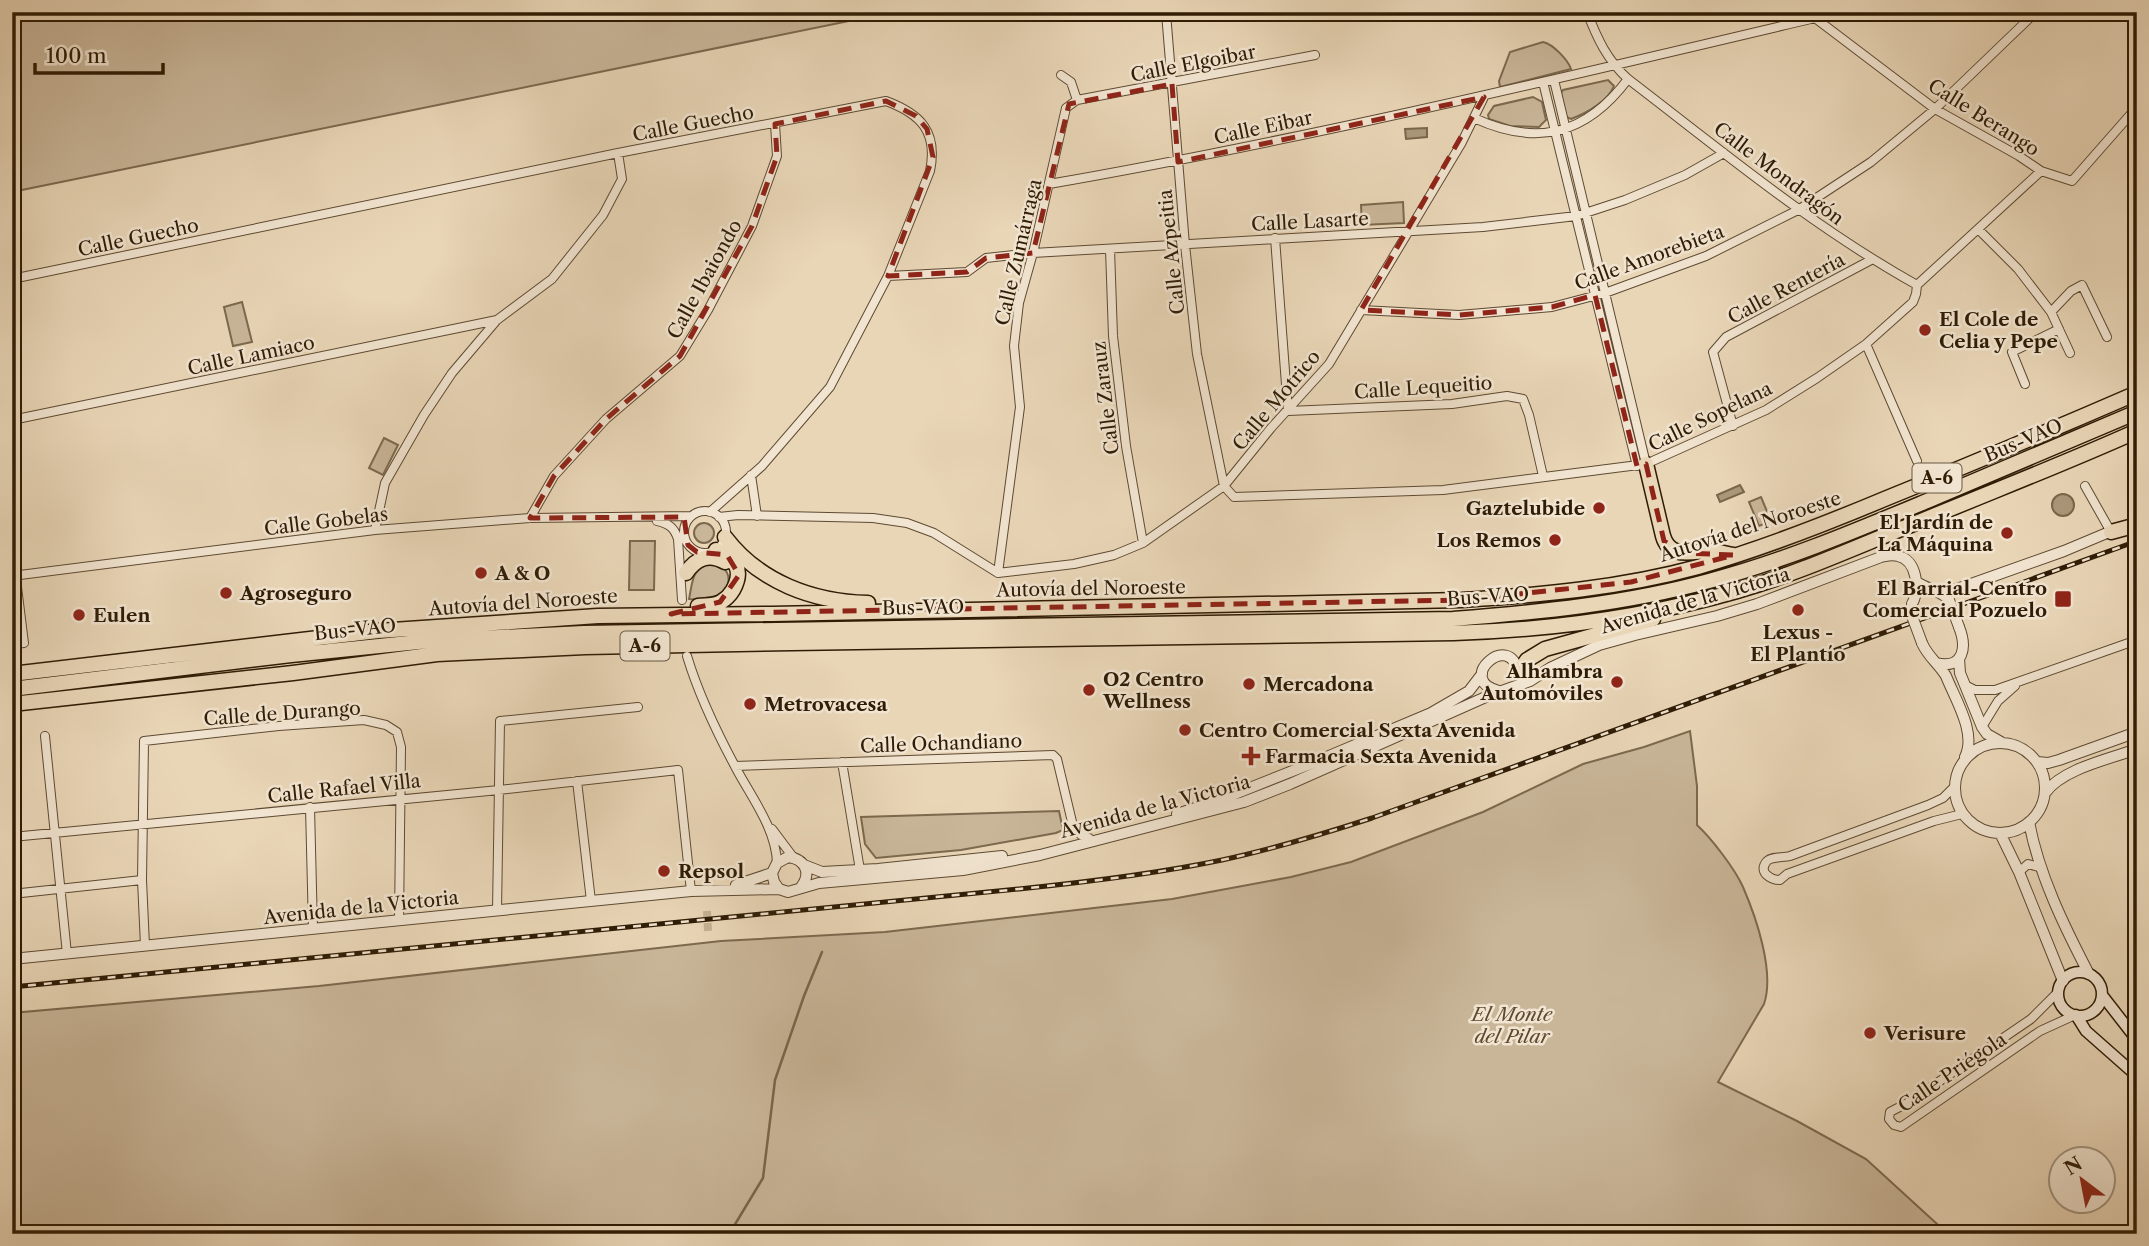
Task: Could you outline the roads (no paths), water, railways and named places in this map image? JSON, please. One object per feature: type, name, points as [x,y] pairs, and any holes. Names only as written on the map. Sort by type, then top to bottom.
[{"type":"highway","name":"Autovía del Noroeste","points":[[12,674],[378,631],[598,616],[1462,600],[1530,596],[1631,583],[1700,566],[1857,511],[2137,393]]},
{"type":"highway","name":"Bus-VAO","points":[[12,689],[291,654],[438,640],[584,632],[1453,619],[1582,607],[1689,586],[1784,559],[2137,412]]},
{"type":"highway","name":"A-6","points":[[12,704],[437,654],[765,643],[1490,632],[1544,627],[1615,617],[1739,591],[1814,565],[2137,431]]},
{"type":"highway","points":[[2121,438],[2137,439]]},
{"type":"highway","points":[[1641,465],[1663,536],[1671,549],[1688,554],[1710,551],[1734,555]]},
{"type":"highway","points":[[2112,531],[2137,525]]},
{"type":"highway","points":[[726,533],[752,565],[782,585],[815,597],[844,602],[884,603],[899,611]]},
{"type":"highway","points":[[671,614],[691,606],[713,605],[730,596],[737,582],[738,569],[727,555],[716,550]]},
{"type":"highway","points":[[683,576],[698,559],[718,558],[728,564],[734,574],[733,589]]},
{"type":"highway","points":[[1518,670],[1533,655],[1545,649],[1677,613],[1696,602]]},
{"type":"main road","points":[[2137,1040],[2102,995],[2098,982],[2088,974],[2075,973],[2063,981],[2058,992],[2064,1009],[2075,1015],[2087,1031],[2137,1076]]},
{"type":"main road","points":[[2075,1015],[2083,1015],[2096,1009],[2102,995]]},
{"type":"street","name":"Calle Mondragón","points":[[1587,12],[1597,39],[1613,66],[1628,79],[1798,210],[1871,260],[1917,285]]},
{"type":"street","name":"Calle Amorebieta","points":[[1361,310],[1459,315],[1552,307],[1600,294],[1706,256],[1798,210],[1871,162],[1935,109],[2036,12]]},
{"type":"street","points":[[1152,16],[1168,13]]},
{"type":"street","name":"Calle Azpeitia","points":[[1168,13],[1185,245],[1197,354],[1224,486]]},
{"type":"street","name":"Calle Berango","points":[[1613,66],[1815,18],[1935,109],[2041,171],[2072,181],[2137,107]]},
{"type":"street","name":"Calle Elgoibar","points":[[1077,100],[1315,55]]},
{"type":"street","name":"Calle Eibar","points":[[1049,184],[1178,162],[1483,97],[1613,66]]},
{"type":"street","points":[[1060,75],[1071,82],[1077,100]]},
{"type":"street","points":[[1474,118],[1497,129],[1517,133],[1554,131],[1582,122],[1599,111],[1628,79]]},
{"type":"street","points":[[1554,80],[1585,214],[1600,294],[1641,465]]},
{"type":"street","points":[[1543,82],[1576,216],[1600,294]]},
{"type":"street","name":"Calle Motrico","points":[[998,573],[1074,564],[1114,555],[1143,543],[1224,486],[1271,428],[1329,364],[1474,118],[1483,97]]},
{"type":"street","name":"Calle Zumárraga","points":[[998,573],[1020,407],[1014,346],[1019,303],[1066,108],[1077,100]]},
{"type":"street","name":"Calle Guecho","points":[[12,279],[618,153],[886,101],[902,107],[916,116],[926,129],[932,150],[930,171],[888,276],[830,387],[762,466],[710,512]]},
{"type":"street","name":"Calle Ibaiondo","points":[[530,518],[554,476],[606,419],[680,356],[708,310],[752,226],[777,156],[775,124]]},
{"type":"street","points":[[375,530],[385,483],[424,415],[452,373],[497,320],[552,279],[603,215],[622,179],[618,153]]},
{"type":"street","name":"Calle Lasarte","points":[[888,276],[967,272],[986,258],[1033,253],[1483,227],[1576,216],[1625,200],[1685,175],[1724,153]]},
{"type":"street","name":"Calle Sopelana","points":[[1224,486],[1234,497],[1443,490],[1641,465],[1766,410],[1817,379],[1866,344],[1913,302],[1917,285],[2041,171]]},
{"type":"street","points":[[1978,229],[2018,269],[2051,312],[2070,354]]},
{"type":"street","points":[[1275,238],[1288,411]]},
{"type":"street","name":"Calle Zarauz","points":[[1110,249],[1113,336],[1126,446],[1143,543]]},
{"type":"street","name":"Calle Rentería","points":[[1733,426],[1713,352],[1726,338],[1871,260]]},
{"type":"street","points":[[2051,312],[2071,291],[2082,285],[2107,337]]},
{"type":"street","name":"Calle Lamiaco","points":[[12,420],[497,320]]},
{"type":"street","points":[[2025,384],[2012,352],[2059,329]]},
{"type":"street","points":[[1866,344],[1917,461]]},
{"type":"street","name":"Calle Lequeitio","points":[[1288,411],[1452,404],[1507,396],[1523,399],[1543,476]]},
{"type":"street","points":[[751,475],[753,516]]},
{"type":"street","points":[[2085,486],[2112,531]]},
{"type":"street","points":[[683,576],[684,530],[691,516],[710,512],[719,517],[873,519],[907,523],[934,533],[998,573]]},
{"type":"street","name":"Calle Gobelas","points":[[14,575],[375,530],[530,518],[691,516]]},
{"type":"street","points":[[685,540],[692,550],[697,552],[704,554],[716,550],[723,542],[733,520],[753,516]]},
{"type":"street","points":[[719,517],[726,533]]},
{"type":"street","name":"Calle Gobelas","points":[[646,518],[668,524],[675,530],[683,576]]},
{"type":"street","name":"Calle Gobelas","points":[[662,518],[676,523],[684,530]]},
{"type":"street","points":[[1946,597],[2137,519]]},
{"type":"street","points":[[12,547],[24,643],[14,644],[12,629]]},
{"type":"street","points":[[683,576],[689,560],[697,552]]},
{"type":"street","name":"Avenida de la Victoria","points":[[801,887],[818,883],[962,870],[1149,828],[1244,802],[1290,784],[1530,681],[1550,668],[1600,646],[1757,604],[1886,556],[1907,561],[1917,582]]},
{"type":"street","points":[[1936,663],[1946,665],[1959,658],[1965,642],[1946,597],[1917,582],[1912,616],[1928,657],[1946,676],[1969,737],[1968,751],[1957,773],[1954,787],[1956,801],[1962,814],[1973,825],[1986,831],[2000,833],[2015,830],[2037,814],[2045,793],[2058,779],[2137,750]]},
{"type":"street","points":[[1914,601],[1921,593],[1932,590]]},
{"type":"street","points":[[1965,685],[1984,691],[1995,690],[2137,640]]},
{"type":"street","points":[[687,656],[702,701],[777,849],[777,863],[772,873],[774,882],[779,889],[793,892],[801,887],[807,877],[804,865],[793,858],[765,821]]},
{"type":"street","points":[[1505,656],[1518,670],[1516,682],[1504,690],[1489,688],[1483,680],[1485,664],[1494,657],[1505,656]]},
{"type":"street","points":[[1959,658],[1960,673],[1982,727],[1987,734],[2001,743],[2026,751],[2037,762],[2044,778],[2045,793]]},
{"type":"street","name":"Avenida de la Victoria","points":[[1518,670],[1529,673],[1550,668]]},
{"type":"street","name":"Avenida de la Victoria","points":[[804,865],[822,872],[993,858],[1089,838],[1217,801],[1388,732],[1463,695],[1482,674]]},
{"type":"street","points":[[1982,727],[1998,701],[2022,680]]},
{"type":"street","points":[[497,911],[500,721],[638,707]]},
{"type":"street","name":"Calle de Durango","points":[[142,824],[144,741],[279,726],[364,720],[386,724],[397,732],[401,747],[399,921]]},
{"type":"street","points":[[2037,762],[2059,760],[2137,734]]},
{"type":"street","points":[[2085,768],[2079,762],[2081,756],[2137,734]]},
{"type":"street","points":[[44,736],[67,954]]},
{"type":"street","points":[[1963,761],[1984,746],[2001,743]]},
{"type":"street","name":"Calle Ochandiano","points":[[735,766],[1053,755],[1057,759],[1073,826],[1081,835],[1089,838]]},
{"type":"street","points":[[842,762],[860,870]]},
{"type":"street","name":"Calle Rafael Villa","points":[[12,837],[678,770],[691,891]]},
{"type":"street","points":[[578,781],[591,901]]},
{"type":"street","points":[[1954,787],[1942,798],[1928,805],[1790,856],[1774,857],[1767,861],[1764,867],[1766,876],[1772,880],[1780,880],[1787,874],[1934,821],[1962,814]]},
{"type":"street","points":[[310,807],[313,929]]},
{"type":"street","points":[[2029,822],[2033,844],[2042,868],[2065,927],[2088,974]]},
{"type":"street","points":[[142,824],[145,946]]},
{"type":"street","points":[[2000,833],[2019,872],[2063,981]]},
{"type":"street","points":[[777,863],[784,858],[793,858]]},
{"type":"street","points":[[2019,872],[2028,864],[2042,868]]},
{"type":"street","name":"Avenida de la Victoria","points":[[12,959],[713,889],[738,885],[772,873]]},
{"type":"street","points":[[12,894],[142,880]]},
{"type":"street","name":"Avenida de la Victoria","points":[[713,889],[779,889]]},
{"type":"street","name":"Calle Priégola","points":[[2058,992],[2031,1019],[1909,1102],[1890,1112],[1889,1119],[1900,1127],[2040,1031],[2075,1015]]},
{"type":"waterway","points":[[733,1234],[734,1226],[763,1178],[775,1080],[822,952]]},
{"type":"tunnel","points":[[707,911],[708,931]]},
{"type":"railway","points":[[12,987],[1019,889],[1121,877],[1222,860],[1298,841],[1372,818],[2137,541]]},
{"type":"place","name":"El Cole de Celia y Pepe","points":[[1925,330]]},
{"type":"place","name":"Gaztelubide","points":[[1599,508]]},
{"type":"place","name":"El Jardín de La Máquina","points":[[2007,533]]},
{"type":"place","name":"Los Remos","points":[[1555,540]]},
{"type":"place","name":"A & O","points":[[481,573]]},
{"type":"place","name":"Agroseguro","points":[[226,593]]},
{"type":"place","name":"El Barrial-Centro Comercial Pozuelo","points":[[2063,599]]},
{"type":"place","name":"Lexus - El Plantío","points":[[1798,610]]},
{"type":"place","name":"Eulen","points":[[79,615]]},
{"type":"place","name":"Alhambra Automóviles","points":[[1617,682]]},
{"type":"place","name":"Mercadona","points":[[1249,684]]},
{"type":"place","name":"O2 Centro Wellness","points":[[1089,690]]},
{"type":"place","name":"Metrovacesa","points":[[750,704]]},
{"type":"place","name":"Centro Comercial Sexta Avenida","points":[[1185,730]]},
{"type":"place","name":"Farmacia Sexta Avenida","points":[[1251,756]]},
{"type":"place","name":"Repsol","points":[[664,871]]},
{"type":"place","name":"Verisure","points":[[1870,1033]]},
{"type":"park label","name":"El Monte del Pilar","points":[[1512,1025]]}]
